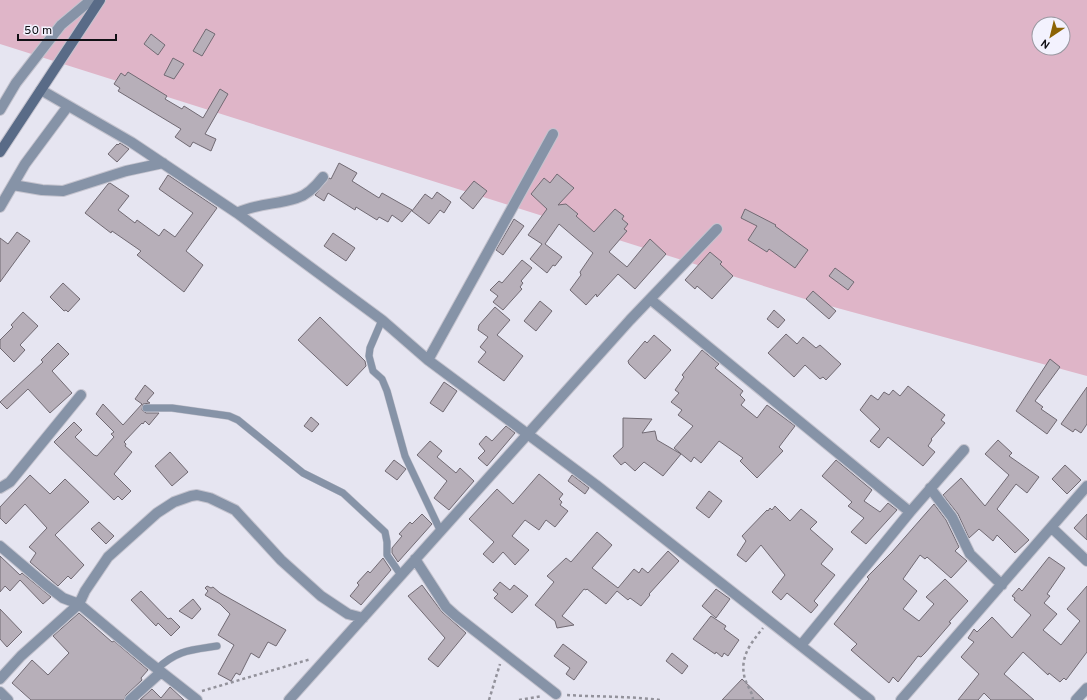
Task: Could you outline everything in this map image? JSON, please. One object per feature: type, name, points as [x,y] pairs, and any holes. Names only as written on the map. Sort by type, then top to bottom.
[{"type":"main road","points":[[0,152],[100,0]]},
{"type":"street","points":[[0,110],[16,83],[61,25],[91,0]]},
{"type":"street","points":[[40,90],[131,142],[163,163],[237,214],[382,320],[428,360],[596,485],[768,620],[802,644],[870,700]]},
{"type":"street","points":[[0,207],[25,164],[68,106]]},
{"type":"street","points":[[428,360],[552,134]]},
{"type":"street","points":[[13,185],[42,190],[63,191],[126,171],[163,163]]},
{"type":"street","points":[[237,214],[251,206],[298,198],[313,189],[323,178]]},
{"type":"street","points":[[289,700],[441,532],[527,434],[716,229]]},
{"type":"street","points":[[650,299],[910,512]]},
{"type":"street","points":[[0,488],[10,482],[81,395]]},
{"type":"street","points":[[802,644],[930,488],[964,450]]},
{"type":"street","points":[[901,700],[1087,486]]},
{"type":"street","points":[[930,488],[952,518],[970,554],[1002,585]]},
{"type":"street","points":[[0,679],[21,656],[79,604],[85,591],[108,557],[157,513],[174,502],[197,495],[210,498],[235,510],[281,560],[321,596],[348,614],[363,618]]},
{"type":"street","points":[[1052,528],[1087,561]]},
{"type":"street","points":[[0,546],[63,598],[79,604],[159,670],[199,696]]},
{"type":"street","points":[[415,560],[446,607],[466,625],[556,694]]},
{"type":"street","points":[[130,700],[159,670]]},
{"type":"street","points":[[1076,700],[1087,688]]},
{"type":"street","points":[[0,692],[8,700]]},
{"type":"lane","points":[[382,320],[370,348],[369,356],[374,371],[382,379],[387,391],[405,456],[441,532]]},
{"type":"lane","points":[[146,408],[172,408],[229,416],[238,420],[303,473],[343,492],[385,532],[387,542],[386,555],[401,575]]},
{"type":"lane","points":[[159,670],[169,658],[179,653],[217,646]]},
{"type":"path","points":[[753,700],[746,680],[744,656],[748,647],[768,620]]},
{"type":"path","points":[[199,696],[332,653]]},
{"type":"path","points":[[489,700],[503,654]]},
{"type":"path","points":[[519,700],[556,694],[607,697],[631,696],[660,700]]},
{"type":"shaded area","points":[[0,0],[1087,0],[1087,376],[808,300],[0,44]]},
{"type":"building","points":[[206,29],[215,34],[202,56],[193,51]]},
{"type":"building","points":[[151,34],[165,45],[158,55],[144,44]]},
{"type":"building","points":[[173,58],[184,64],[174,79],[164,75]]},
{"type":"building","points":[[128,72],[167,96],[165,99],[182,109],[184,106],[203,118],[220,89],[228,94],[205,134],[216,139],[211,151],[193,142],[190,147],[175,137],[181,129],[118,91],[120,88],[114,84],[121,73],[125,76]]},
{"type":"building","points":[[120,143],[129,149],[117,162],[108,154],[117,144],[118,145]]},
{"type":"building","points":[[339,163],[357,173],[352,181],[379,198],[382,193],[412,210],[402,222],[392,215],[388,222],[379,217],[377,220],[356,207],[355,210],[328,193],[324,201],[315,195],[329,178],[331,179]]},
{"type":"building","points":[[557,174],[574,188],[558,205],[566,204],[578,214],[576,216],[594,232],[615,209],[624,216],[622,219],[628,224],[624,229],[627,231],[609,252],[627,267],[650,239],[666,254],[635,289],[618,274],[597,297],[596,294],[586,305],[570,290],[581,275],[580,272],[593,253],[559,224],[545,244],[562,257],[555,266],[553,265],[547,273],[530,259],[542,244],[528,235],[547,209],[531,194],[544,178],[550,183]]},
{"type":"building","points":[[168,175],[217,208],[186,251],[203,265],[184,292],[137,255],[141,251],[112,231],[111,233],[85,213],[110,183],[129,196],[118,210],[135,223],[137,220],[159,236],[164,229],[175,237],[193,213],[159,189]]},
{"type":"building","points":[[474,181],[487,191],[473,209],[460,198]]},
{"type":"building","points":[[437,192],[451,202],[444,213],[440,210],[429,224],[412,211],[425,194],[432,199]]},
{"type":"building","points":[[745,209],[776,225],[775,226],[808,250],[795,268],[769,249],[767,252],[748,240],[757,226],[741,218]]},
{"type":"building","points":[[514,219],[524,226],[503,255],[496,250]]},
{"type":"building","points":[[17,232],[30,241],[0,282],[0,238],[8,244]]},
{"type":"building","points":[[333,233],[355,248],[346,261],[324,246]]},
{"type":"building","points":[[710,252],[722,262],[720,264],[733,276],[712,299],[697,286],[695,289],[685,280]]},
{"type":"building","points":[[522,260],[532,268],[521,281],[523,283],[520,287],[522,289],[503,310],[493,302],[498,296],[490,290],[499,281],[502,283]]},
{"type":"building","points":[[835,268],[854,282],[848,290],[829,276]]},
{"type":"building","points":[[63,283],[80,299],[68,312],[66,310],[64,311],[50,297]]},
{"type":"building","points":[[813,291],[836,311],[829,319],[806,299]]},
{"type":"building","points":[[540,301],[552,311],[536,331],[524,321]]},
{"type":"building","points":[[495,307],[510,320],[497,335],[523,356],[504,381],[478,362],[486,352],[480,347],[488,337],[478,330],[479,325]]},
{"type":"building","points":[[774,310],[785,320],[778,328],[767,319]]},
{"type":"building","points":[[23,312],[38,326],[20,345],[25,350],[14,362],[0,348],[0,340],[13,327],[11,325]]},
{"type":"building","points":[[320,317],[365,361],[366,366],[347,386],[298,340]]},
{"type":"building","points":[[786,334],[797,344],[803,337],[816,348],[820,345],[841,364],[826,380],[823,377],[820,379],[805,365],[794,377],[768,353]]},
{"type":"building","points":[[654,335],[671,350],[645,379],[629,364],[628,361],[645,341],[647,343]]},
{"type":"building","points":[[58,343],[69,354],[52,371],[72,393],[50,413],[28,389],[7,409],[0,402],[43,362],[41,360]]},
{"type":"building","points":[[702,350],[719,364],[715,368],[743,391],[740,395],[745,400],[741,405],[757,418],[767,405],[795,426],[779,447],[783,451],[757,478],[740,461],[743,458],[719,441],[701,463],[694,457],[691,462],[674,448],[693,426],[678,415],[682,410],[671,402],[679,393],[675,390],[684,377],[682,375]]},
{"type":"building","points":[[1050,359],[1060,367],[1035,401],[1043,407],[1041,409],[1057,420],[1047,434],[1016,411]]},
{"type":"building","points":[[444,382],[457,391],[443,412],[430,403]]},
{"type":"building","points":[[145,385],[154,393],[147,401],[150,403],[143,404],[142,410],[146,413],[159,413],[149,425],[145,421],[143,424],[142,423],[124,442],[126,444],[125,446],[132,452],[114,474],[131,491],[122,500],[118,496],[114,500],[54,442],[74,422],[82,430],[75,437],[94,455],[97,456],[114,437],[111,434],[114,432],[96,414],[103,404],[123,425],[142,404],[135,399]]},
{"type":"building","points":[[908,386],[945,415],[941,420],[945,423],[931,439],[932,440],[928,446],[935,452],[923,466],[888,437],[879,448],[870,441],[880,429],[860,410],[871,395],[878,400],[884,392],[889,395],[893,390],[900,396]]},
{"type":"building","points":[[1087,387],[1087,424],[1081,433],[1075,429],[1073,432],[1061,424]]},
{"type":"building","points":[[311,417],[319,424],[312,432],[304,426]]},
{"type":"building","points":[[623,418],[652,419],[642,433],[655,431],[657,440],[681,454],[663,476],[644,462],[635,471],[625,462],[621,465],[613,456],[623,447]]},
{"type":"building","points":[[506,426],[515,433],[487,466],[478,458],[485,451],[479,444],[486,436],[492,441]]},
{"type":"building","points":[[998,440],[1012,453],[1009,456],[1039,477],[1027,493],[1016,484],[997,509],[1029,540],[1015,553],[997,535],[993,541],[979,529],[969,538],[958,514],[943,495],[961,478],[985,506],[1009,475],[985,454]]},
{"type":"building","points":[[430,441],[442,451],[437,457],[456,473],[460,468],[474,481],[449,510],[434,498],[447,481],[417,455]]},
{"type":"building","points":[[170,452],[188,472],[172,486],[155,466]]},
{"type":"building","points":[[394,460],[406,469],[397,480],[385,471]]},
{"type":"building","points":[[836,460],[872,490],[864,501],[880,512],[888,503],[897,510],[866,544],[851,532],[864,518],[848,506],[852,502],[822,476]]},
{"type":"building","points":[[1065,465],[1081,480],[1067,494],[1052,479]]},
{"type":"building","points":[[539,474],[563,494],[559,499],[562,502],[560,505],[568,511],[555,527],[546,520],[539,530],[525,520],[512,536],[529,550],[515,565],[503,552],[493,563],[483,554],[494,542],[469,519],[497,489],[513,504]]},
{"type":"building","points":[[30,475],[50,494],[65,479],[89,502],[55,535],[84,565],[71,579],[68,576],[58,586],[30,562],[36,553],[29,547],[47,528],[25,504],[6,524],[0,518],[0,507]]},
{"type":"building","points":[[572,475],[589,488],[585,494],[568,481]]},
{"type":"building","points":[[709,491],[722,501],[709,518],[696,508]]},
{"type":"building","points":[[934,504],[946,520],[959,547],[955,551],[967,561],[951,578],[927,557],[925,559],[920,555],[903,579],[917,591],[903,609],[919,621],[934,604],[926,597],[945,579],[968,601],[949,622],[951,623],[925,653],[921,657],[918,656],[898,682],[893,677],[889,683],[851,650],[857,644],[834,624],[869,579],[867,577],[892,552]]},
{"type":"building","points":[[775,506],[790,521],[801,509],[817,522],[810,529],[833,549],[821,564],[835,575],[814,601],[818,605],[811,613],[787,593],[781,600],[772,592],[785,575],[761,545],[746,562],[737,555],[746,541],[742,536],[767,510],[768,511],[770,508],[772,510]]},
{"type":"building","points":[[422,514],[432,524],[398,562],[392,553],[392,548],[402,536],[399,534],[410,522],[412,524]]},
{"type":"building","points":[[1087,514],[1087,540],[1074,528]]},
{"type":"building","points":[[99,522],[114,536],[106,544],[91,529]]},
{"type":"building","points":[[597,532],[612,545],[592,568],[618,588],[634,569],[639,573],[642,568],[648,573],[668,551],[679,561],[649,594],[650,595],[641,606],[630,598],[628,600],[617,591],[606,604],[587,589],[584,589],[562,616],[574,625],[557,628],[555,621],[535,605],[554,582],[547,576],[566,558],[571,562]]},
{"type":"building","points":[[0,556],[20,575],[22,573],[51,597],[43,604],[20,580],[10,591],[5,586],[0,592]]},
{"type":"building","points":[[1049,557],[1065,568],[1047,594],[1050,596],[1044,603],[1057,614],[1043,630],[1061,645],[1080,621],[1067,609],[1087,586],[1087,652],[1066,680],[1064,678],[1060,682],[1049,673],[1048,675],[1023,652],[1004,674],[1034,700],[991,700],[984,693],[978,700],[958,700],[979,674],[961,657],[974,642],[968,638],[974,629],[977,632],[992,617],[1012,638],[1031,615],[1014,600],[1015,598],[1012,596],[1019,588],[1022,591]]},
{"type":"building","points":[[383,558],[391,570],[361,605],[350,596],[359,585],[357,583],[368,571],[370,573]]},
{"type":"building","points":[[500,582],[510,590],[514,585],[528,596],[512,613],[494,598],[498,594],[493,590]]},
{"type":"building","points":[[422,585],[442,612],[466,633],[438,667],[428,659],[445,638],[408,596]]},
{"type":"building","points":[[207,586],[211,588],[213,587],[220,593],[286,630],[276,646],[268,642],[259,658],[251,653],[240,675],[236,673],[231,681],[218,674],[234,645],[218,635],[230,614],[220,604],[205,595],[208,591],[205,588]]},
{"type":"building","points":[[716,589],[730,599],[716,618],[702,606]]},
{"type":"building","points":[[141,591],[168,619],[171,618],[180,627],[171,636],[158,623],[156,626],[131,600]]},
{"type":"building","points":[[193,599],[201,609],[192,619],[179,611]]},
{"type":"building","points":[[0,609],[22,632],[7,647],[0,639]]},
{"type":"building","points":[[79,613],[112,642],[114,641],[148,670],[141,678],[142,680],[126,695],[124,700],[31,700],[12,683],[32,660],[48,675],[69,653],[53,636]]},
{"type":"building","points":[[711,616],[726,626],[724,629],[739,640],[728,656],[724,653],[722,657],[716,652],[715,654],[693,639]]},
{"type":"building","points":[[563,644],[587,662],[574,680],[566,674],[570,668],[554,656]]},
{"type":"building","points":[[672,653],[688,666],[682,674],[666,661]]},
{"type":"building","points":[[742,679],[764,700],[722,700]]},
{"type":"building","points":[[170,687],[184,700],[140,700],[152,689],[161,698]]}]
